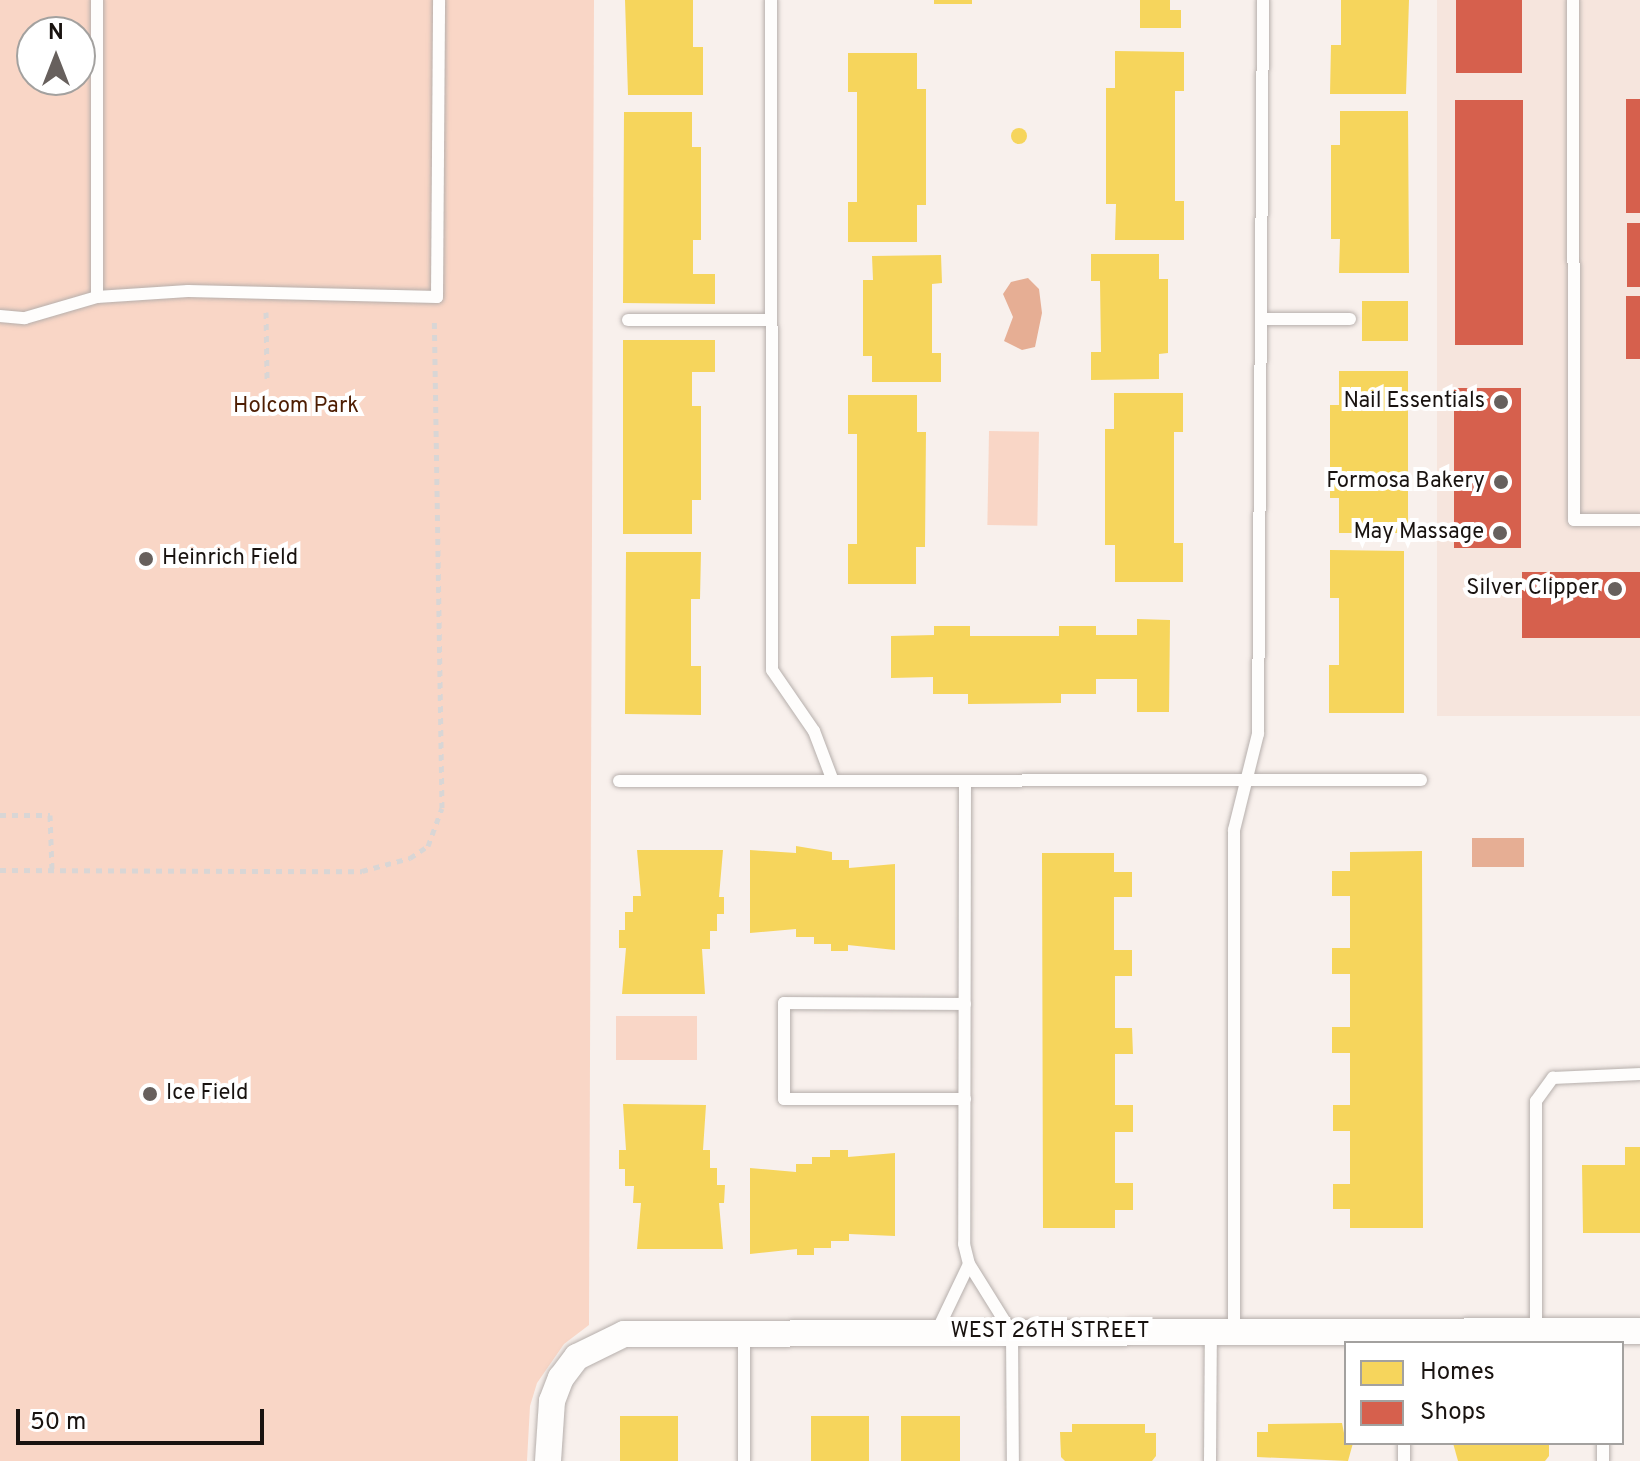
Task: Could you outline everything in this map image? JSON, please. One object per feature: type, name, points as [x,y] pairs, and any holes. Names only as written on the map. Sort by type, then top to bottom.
[{"type":"street","name":"WEST 26TH STREET","points":[[548,1461],[552,1401],[561,1378],[588,1350],[624,1334],[1222,1332],[1404,1337],[1536,1331],[1603,1337],[1640,1331]]},
{"type":"lane","points":[[97,0],[97,297]]},
{"type":"lane","points":[[0,316],[25,318],[97,297],[267,291],[433,297],[439,0]]},
{"type":"lane","points":[[771,0],[772,670],[814,731],[833,781]]},
{"type":"lane","points":[[1210,1461],[1222,1332],[1234,830],[1258,734],[1263,0]]},
{"type":"lane","points":[[1573,0],[1574,520],[1640,520]]},
{"type":"lane","points":[[1261,319],[1350,319]]},
{"type":"lane","points":[[628,320],[771,320]]},
{"type":"lane","points":[[619,781],[1421,780]]},
{"type":"lane","points":[[965,781],[964,1244],[969,1264],[1012,1333],[1013,1461]]},
{"type":"lane","points":[[965,1004],[784,1003],[784,1099],[965,1099]]},
{"type":"lane","points":[[1536,1331],[1536,1101],[1553,1078],[1640,1074]]},
{"type":"lane","points":[[936,1333],[969,1264]]},
{"type":"lane","points":[[744,1333],[744,1461]]},
{"type":"path","points":[[267,291],[267,379]]},
{"type":"path","points":[[0,870],[362,871],[410,858],[428,846],[442,808],[433,297]]},
{"type":"path","points":[[0,815],[50,815],[52,869]]},
{"type":"shaded area","points":[[1437,0],[1640,0],[1640,716],[1437,716]]},
{"type":"shaded area","points":[[1028,278],[1039,289],[1042,313],[1035,347],[1022,350],[1004,341],[1013,317],[1003,294],[1011,282]]},
{"type":"shaded area","points":[[1472,838],[1524,838],[1524,867],[1472,867]]},
{"type":"green space","name":"Holcom Park","points":[[0,0],[594,0],[589,1325],[564,1344],[537,1383],[530,1406],[527,1461],[0,1461]]},
{"type":"green space","points":[[989,431],[1039,432],[1037,526],[987,525]]},
{"type":"green space","points":[[616,1016],[697,1016],[697,1060],[616,1060]]},
{"type":"building: Homes","points":[[625,0],[693,0],[693,47],[703,47],[703,95],[628,95]]},
{"type":"building: Homes","points":[[934,0],[972,0],[972,4],[934,4]]},
{"type":"building: Homes","points":[[1140,0],[1170,0],[1170,10],[1181,10],[1181,28],[1140,28]]},
{"type":"building: Homes","points":[[1341,0],[1409,0],[1406,94],[1330,94],[1331,45],[1341,45]]},
{"type":"building: Homes","points":[[1115,51],[1184,52],[1184,91],[1175,91],[1175,201],[1184,201],[1184,240],[1115,240],[1116,204],[1106,204],[1106,88],[1115,88]]},
{"type":"building: Homes","points":[[848,53],[917,53],[917,89],[926,89],[926,205],[917,205],[917,242],[848,242],[848,202],[857,202],[857,92],[848,92]]},
{"type":"building: Homes","points":[[1340,111],[1408,111],[1409,273],[1339,273],[1340,239],[1331,239],[1331,145],[1340,145]]},
{"type":"building: Homes","points":[[624,112],[692,112],[692,147],[701,147],[701,240],[693,240],[693,274],[715,274],[715,304],[623,303]]},
{"type":"building: Homes","points":[[1019,128],[1025,130],[1025,142],[1019,144],[1013,142],[1011,136],[1013,130]]},
{"type":"building: Homes","points":[[1091,254],[1159,254],[1159,279],[1168,279],[1168,353],[1159,354],[1159,379],[1091,380],[1091,352],[1101,352],[1100,281],[1091,281]]},
{"type":"building: Homes","points":[[941,255],[942,283],[932,284],[932,353],[941,353],[941,382],[872,382],[872,356],[863,356],[863,280],[873,280],[872,256]]},
{"type":"building: Homes","points":[[1362,301],[1408,301],[1408,341],[1362,341]]},
{"type":"building: Homes","points":[[623,340],[715,340],[715,372],[692,372],[692,406],[701,406],[701,500],[692,500],[692,534],[623,534]]},
{"type":"building: Homes","points":[[1339,371],[1408,371],[1408,533],[1339,533],[1339,498],[1330,498],[1330,405],[1339,405]]},
{"type":"building: Homes","points":[[1114,393],[1183,393],[1183,432],[1174,432],[1174,543],[1183,543],[1183,582],[1115,582],[1115,545],[1105,545],[1105,429],[1114,429]]},
{"type":"building: Homes","points":[[848,395],[917,395],[917,432],[926,432],[925,547],[916,547],[916,584],[848,584],[848,544],[857,544],[857,434],[848,434]]},
{"type":"building: Homes","points":[[1330,550],[1404,551],[1404,713],[1329,713],[1329,665],[1339,665],[1339,598],[1330,598]]},
{"type":"building: Homes","points":[[626,552],[701,552],[700,599],[691,599],[691,666],[701,666],[701,715],[625,714]]},
{"type":"building: Homes","points":[[1137,619],[1170,620],[1169,712],[1137,712],[1137,679],[1096,679],[1096,694],[1061,694],[1061,703],[968,704],[968,694],[933,694],[933,677],[891,678],[891,636],[934,635],[934,626],[970,626],[970,636],[1059,636],[1059,626],[1096,626],[1096,635],[1137,635]]},
{"type":"building: Homes","points":[[796,846],[832,852],[832,860],[849,860],[849,868],[895,864],[895,950],[848,945],[848,951],[831,951],[831,944],[814,944],[814,937],[796,937],[796,929],[750,933],[750,850],[796,853]]},
{"type":"building: Homes","points":[[637,850],[723,850],[719,897],[724,897],[724,914],[717,914],[717,931],[710,931],[710,949],[702,949],[705,994],[622,994],[626,948],[619,948],[619,930],[625,930],[625,912],[633,912],[633,896],[641,896]]},
{"type":"building: Homes","points":[[1422,851],[1423,1228],[1350,1228],[1350,1209],[1333,1209],[1333,1184],[1350,1184],[1350,1131],[1333,1131],[1333,1105],[1350,1105],[1350,1053],[1332,1053],[1332,1027],[1350,1027],[1350,974],[1332,974],[1332,948],[1350,948],[1350,896],[1332,896],[1332,871],[1350,871],[1350,852]]},
{"type":"building: Homes","points":[[1042,853],[1114,853],[1114,872],[1132,872],[1132,897],[1114,897],[1114,950],[1132,950],[1132,976],[1115,976],[1115,1028],[1132,1028],[1133,1054],[1115,1054],[1115,1105],[1133,1105],[1133,1132],[1115,1132],[1115,1183],[1133,1183],[1133,1210],[1115,1210],[1115,1228],[1043,1228]]},
{"type":"building: Homes","points":[[623,1104],[706,1105],[703,1150],[710,1150],[710,1168],[717,1168],[717,1185],[725,1185],[724,1203],[719,1203],[723,1249],[637,1249],[641,1203],[633,1203],[634,1186],[625,1186],[625,1169],[619,1169],[619,1150],[626,1150]]},
{"type":"building: Homes","points":[[1625,1147],[1640,1147],[1640,1233],[1583,1233],[1582,1165],[1625,1165]]},
{"type":"building: Homes","points":[[830,1150],[848,1150],[848,1157],[895,1153],[895,1236],[849,1234],[849,1241],[831,1241],[831,1248],[814,1248],[814,1255],[797,1255],[797,1249],[750,1254],[750,1168],[796,1172],[796,1164],[812,1164],[812,1157],[830,1157]]},
{"type":"building: Homes","points":[[620,1416],[678,1416],[678,1461],[620,1461]]},
{"type":"building: Homes","points":[[811,1416],[869,1416],[869,1461],[811,1461]]},
{"type":"building: Homes","points":[[901,1416],[960,1416],[960,1461],[901,1461]]},
{"type":"building: Homes","points":[[1342,1423],[1344,1445],[1352,1445],[1348,1461],[1257,1457],[1257,1432],[1268,1432],[1268,1424]]},
{"type":"building: Homes","points":[[1072,1424],[1145,1424],[1145,1433],[1156,1433],[1156,1456],[1152,1461],[1065,1461],[1061,1457],[1060,1432],[1072,1432]]},
{"type":"building: Homes","points":[[1454,1445],[1549,1445],[1549,1456],[1545,1461],[1458,1461]]},
{"type":"building: Shops","points":[[1456,0],[1522,0],[1522,73],[1456,73]]},
{"type":"building: Shops","points":[[1626,99],[1640,99],[1640,213],[1626,213]]},
{"type":"building: Shops","points":[[1455,100],[1523,100],[1523,345],[1455,345]]},
{"type":"building: Shops","points":[[1627,223],[1640,223],[1640,287],[1627,287]]},
{"type":"building: Shops","points":[[1626,296],[1640,296],[1640,359],[1626,359]]},
{"type":"building: Shops","points":[[1454,388],[1521,388],[1521,548],[1454,548]]},
{"type":"building: Shops","points":[[1522,572],[1640,572],[1640,638],[1522,638]]},
{"type":"place","name":"Nail Essentials","points":[[1501,402]]},
{"type":"place","name":"Formosa Bakery","points":[[1501,482]]},
{"type":"place","name":"May Massage","points":[[1500,533]]},
{"type":"place","name":"Heinrich Field","points":[[146,559]]},
{"type":"place","name":"Silver Clipper","points":[[1615,589]]},
{"type":"place","name":"Ice Field","points":[[150,1094]]}]
